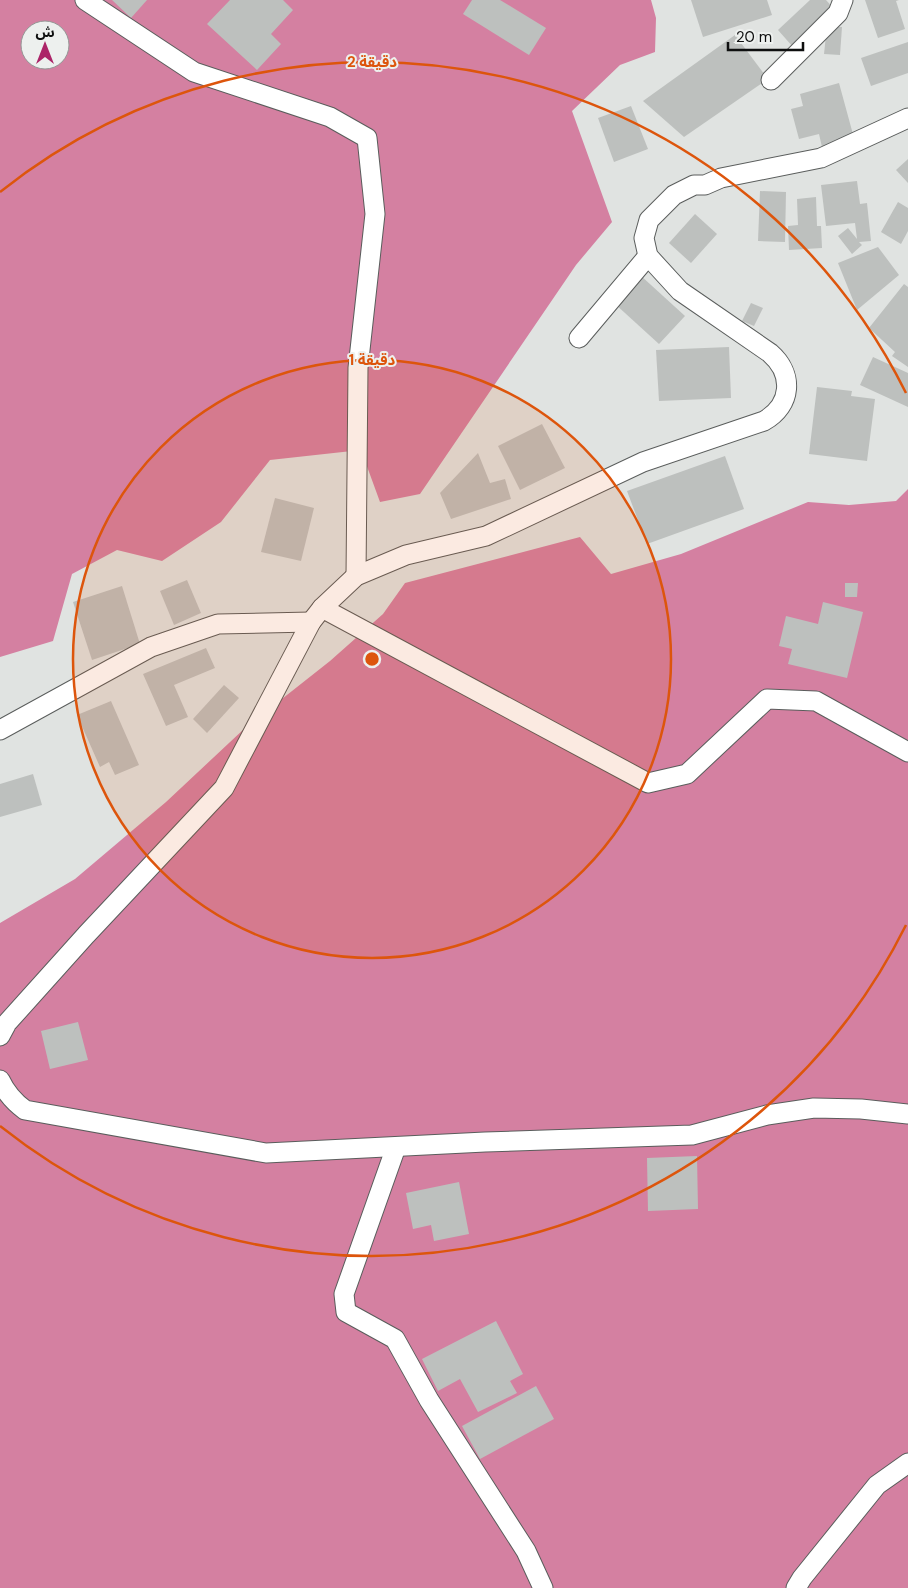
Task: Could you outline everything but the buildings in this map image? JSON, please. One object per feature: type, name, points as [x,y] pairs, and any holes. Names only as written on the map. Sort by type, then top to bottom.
[{"type":"street","points":[[84,0],[194,72],[330,117],[367,138],[375,214],[358,368],[356,576]]},
{"type":"street","points":[[771,80],[838,14],[843,0]]},
{"type":"street","points":[[0,1036],[7,1024],[86,935],[224,788],[317,615],[356,576],[406,554],[486,536],[643,462],[764,421],[778,410],[783,402],[786,384],[782,366],[776,359],[680,291],[648,256],[644,238],[649,220],[674,195],[694,185],[705,185],[721,178],[821,158],[908,118]]},
{"type":"street","points":[[579,338],[648,256]]},
{"type":"street","points":[[0,730],[151,647],[184,635],[218,624],[317,615],[648,783],[687,774],[767,699],[816,701],[908,752]]},
{"type":"street","points":[[0,1080],[5,1091],[14,1102],[25,1110],[266,1153],[692,1134],[767,1115],[814,1108],[862,1109],[908,1114]]},
{"type":"street","points":[[396,1146],[344,1294],[346,1312],[394,1339],[429,1400],[526,1551],[543,1588]]},
{"type":"street","points":[[796,1588],[877,1485],[908,1463]]},
{"type":"shaded area","points":[[0,0],[651,0],[656,18],[655,52],[620,65],[572,111],[612,222],[576,265],[420,494],[380,502],[361,450],[270,460],[221,522],[162,561],[117,550],[72,574],[53,641],[0,657]]},
{"type":"shaded area","points":[[908,489],[908,1588],[0,1588],[0,923],[75,879],[166,802],[245,728],[330,661],[383,614],[405,583],[580,537],[611,574],[681,554],[808,502],[849,505],[896,501]]}]
